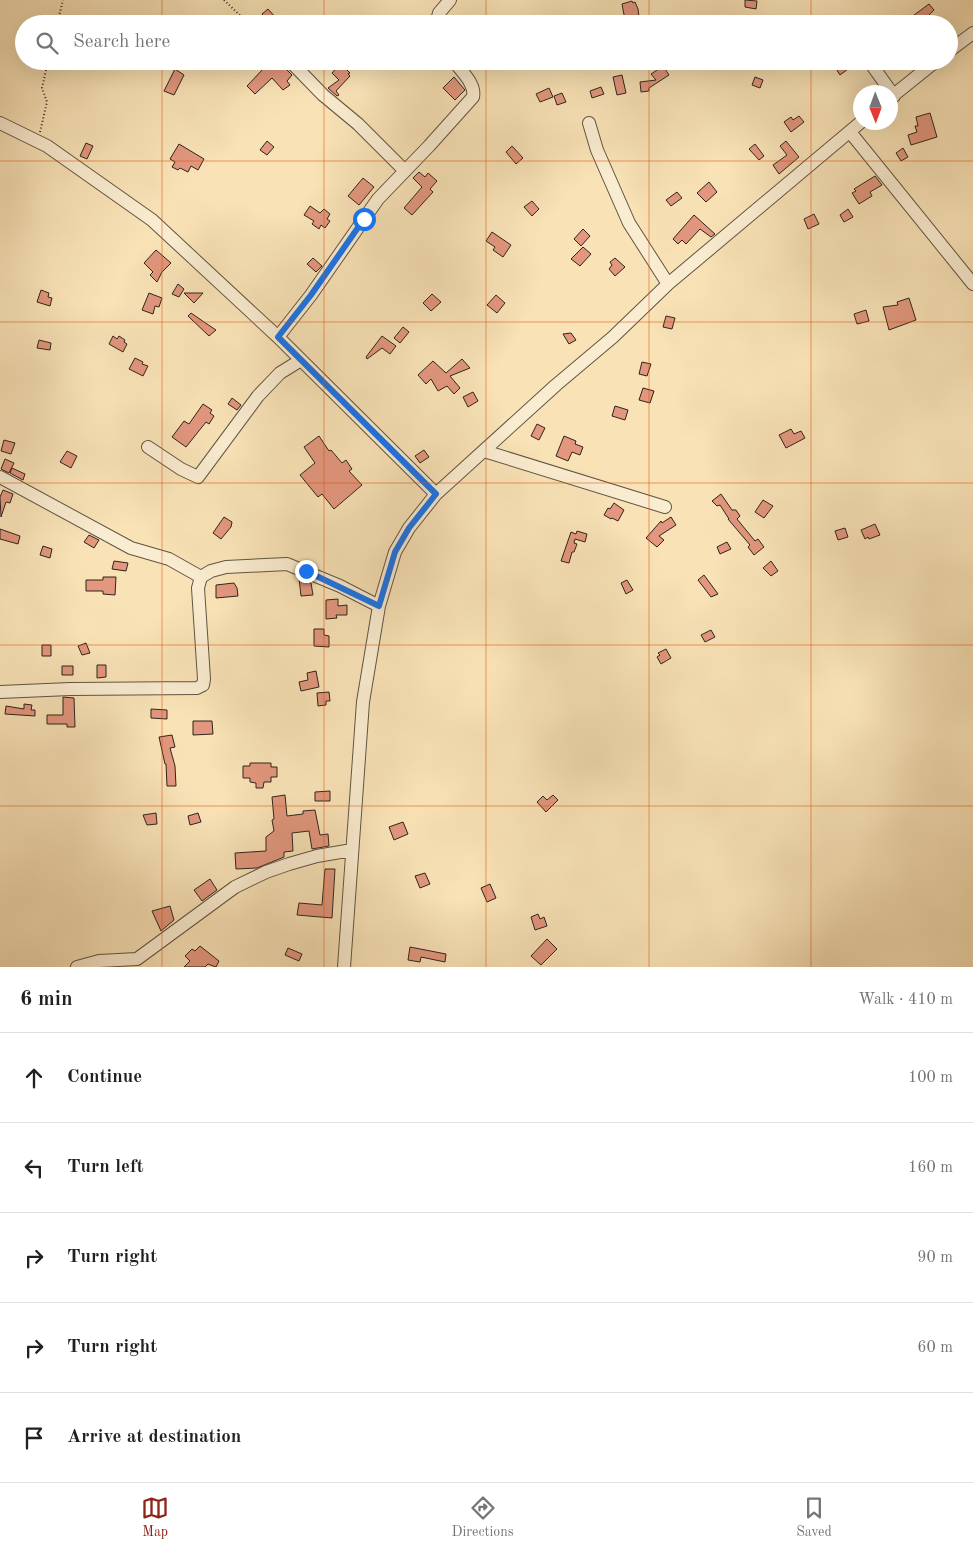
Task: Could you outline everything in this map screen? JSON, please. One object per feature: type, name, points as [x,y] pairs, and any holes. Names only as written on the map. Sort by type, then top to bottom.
[{"type":"street","points":[[438,15],[450,0]]},
{"type":"street","points":[[958,44],[973,33]]},
{"type":"street","points":[[299,70],[323,95],[358,124],[405,171]]},
{"type":"street","points":[[278,337],[311,295],[378,199],[473,97],[472,86],[460,70]]},
{"type":"street","points":[[875,70],[884,85]]},
{"type":"street","points":[[898,92],[925,70]]},
{"type":"street","points":[[0,123],[38,141],[152,220],[278,337],[436,494]]},
{"type":"street","points":[[589,123],[597,150],[629,224],[668,284]]},
{"type":"street","points":[[344,967],[364,702],[379,606],[395,552],[409,528],[436,494],[556,385],[613,337],[668,284],[853,129]]},
{"type":"street","points":[[850,132],[973,284]]},
{"type":"street","points":[[148,447],[181,469],[198,477],[258,396],[280,373],[301,360]]},
{"type":"street","points":[[484,451],[665,507]]},
{"type":"street","points":[[0,477],[131,548],[169,559],[201,577]]},
{"type":"street","points":[[0,692],[70,689],[189,689],[203,685],[198,588],[201,577],[211,571],[226,567],[287,564],[323,578],[379,606]]},
{"type":"street","points":[[77,967],[114,959],[128,961],[137,959],[235,887],[288,864],[317,856],[352,850]]},
{"type":"path","points":[[59,15],[62,0]]},
{"type":"path","points":[[224,0],[240,15]]},
{"type":"path","points":[[38,141],[47,102],[42,88],[46,70]]},
{"type":"building","points":[[745,0],[757,1],[756,9],[745,7]]},
{"type":"building","points":[[635,2],[639,15],[624,15],[622,4]]},
{"type":"building","points":[[929,4],[934,10],[929,15],[914,15]]},
{"type":"building","points":[[268,9],[273,15],[263,15]]},
{"type":"building","points":[[174,70],[184,75],[174,95],[164,91]]},
{"type":"building","points":[[262,70],[287,70],[292,75],[287,81],[290,85],[283,90],[272,78],[255,94],[247,86]]},
{"type":"building","points":[[335,70],[347,70],[350,73],[348,74],[350,76],[336,91],[339,95],[337,96],[328,88],[339,80],[332,73]]},
{"type":"building","points":[[657,70],[666,70],[669,75],[649,88],[649,91],[641,92],[640,82],[656,80],[651,74]]},
{"type":"building","points":[[837,70],[847,70],[840,75]]},
{"type":"building","points":[[622,75],[626,93],[617,95],[613,77]]},
{"type":"building","points":[[454,77],[465,90],[455,100],[443,88]]},
{"type":"building","points":[[755,77],[763,80],[760,88],[752,85]]},
{"type":"building","points":[[601,87],[604,94],[592,98],[590,91]]},
{"type":"building","points":[[549,88],[553,97],[540,102],[536,94]]},
{"type":"building","points":[[562,93],[566,102],[557,105],[554,96]]},
{"type":"building","points":[[930,113],[937,137],[911,145],[908,135],[917,132],[915,126],[918,126],[916,117]]},
{"type":"building","points":[[799,116],[804,122],[791,132],[784,122],[791,117],[793,120]]},
{"type":"building","points":[[267,141],[274,147],[267,155],[260,150]]},
{"type":"building","points":[[786,141],[799,157],[779,174],[773,165],[787,155],[780,146]]},
{"type":"building","points":[[86,143],[93,146],[87,159],[80,156]]},
{"type":"building","points":[[179,144],[204,159],[198,170],[191,166],[188,172],[172,167],[175,162],[170,159]]},
{"type":"building","points":[[755,144],[764,156],[759,160],[749,149]]},
{"type":"building","points":[[512,146],[523,158],[516,164],[506,152]]},
{"type":"building","points":[[903,148],[908,157],[901,161],[896,153]]},
{"type":"building","points":[[419,172],[425,177],[428,173],[437,181],[430,189],[433,192],[412,215],[404,208],[422,187],[413,178]]},
{"type":"building","points":[[875,176],[882,185],[870,192],[872,196],[859,204],[852,193],[856,191],[854,189]]},
{"type":"building","points":[[363,178],[374,187],[359,205],[348,196]]},
{"type":"building","points":[[709,182],[717,192],[706,202],[697,193]]},
{"type":"building","points":[[677,192],[682,198],[671,206],[666,200]]},
{"type":"building","points":[[532,201],[539,209],[532,216],[524,207]]},
{"type":"building","points":[[310,206],[320,213],[324,209],[330,214],[327,219],[330,221],[325,228],[321,225],[319,229],[312,224],[314,221],[304,215]]},
{"type":"building","points":[[848,209],[853,217],[844,222],[840,215]]},
{"type":"building","points":[[814,214],[819,224],[808,229],[804,219]]},
{"type":"building","points":[[694,215],[715,234],[711,237],[700,229],[686,244],[682,240],[678,244],[673,239]]},
{"type":"building","points":[[583,229],[590,236],[581,246],[574,239]]},
{"type":"building","points":[[492,232],[511,245],[503,257],[493,250],[495,247],[486,241]]},
{"type":"building","points":[[583,247],[591,254],[580,266],[571,259]]},
{"type":"building","points":[[156,250],[171,263],[162,272],[157,282],[150,275],[153,272],[144,263]]},
{"type":"building","points":[[313,258],[322,266],[316,272],[307,264]]},
{"type":"building","points":[[615,258],[625,267],[615,276],[609,269],[612,265],[610,262]]},
{"type":"building","points":[[178,284],[184,289],[179,297],[172,294]]},
{"type":"building","points":[[41,290],[49,293],[48,297],[52,298],[50,306],[37,302]]},
{"type":"building","points":[[149,293],[162,298],[159,307],[155,306],[153,314],[142,310]]},
{"type":"building","points":[[184,293],[203,293],[194,303]]},
{"type":"building","points":[[432,294],[441,302],[431,311],[423,303]]},
{"type":"building","points":[[496,295],[505,303],[497,313],[487,305]]},
{"type":"building","points":[[909,298],[916,320],[889,330],[883,307],[898,305],[897,302]]},
{"type":"building","points":[[866,310],[869,321],[857,324],[854,314]]},
{"type":"building","points":[[191,313],[216,330],[209,336],[188,316]]},
{"type":"building","points":[[666,316],[675,318],[672,329],[663,327]]},
{"type":"building","points":[[403,327],[409,332],[400,343],[394,338]]},
{"type":"building","points":[[571,333],[576,340],[569,344],[563,334]]},
{"type":"building","points":[[113,336],[117,339],[119,336],[125,340],[124,342],[127,344],[123,352],[109,344]]},
{"type":"building","points":[[382,336],[396,346],[390,354],[382,348],[367,359],[366,357]]},
{"type":"building","points":[[39,340],[51,343],[50,350],[37,348]]},
{"type":"building","points":[[135,358],[148,366],[143,376],[129,369]]},
{"type":"building","points":[[462,359],[470,368],[450,376],[460,388],[454,394],[447,386],[438,391],[431,379],[426,384],[418,375],[433,361],[446,373]]},
{"type":"building","points":[[642,362],[651,364],[647,376],[639,374]]},
{"type":"building","points":[[643,388],[654,391],[650,403],[639,400]]},
{"type":"building","points":[[473,392],[478,401],[468,407],[463,397]]},
{"type":"building","points":[[232,398],[241,405],[237,410],[228,404]]},
{"type":"building","points":[[203,404],[212,410],[210,413],[214,416],[209,424],[206,422],[186,447],[172,437],[184,421],[189,424]]},
{"type":"building","points":[[615,406],[628,410],[625,420],[612,416]]},
{"type":"building","points":[[537,424],[545,428],[539,440],[531,436]]},
{"type":"building","points":[[791,429],[794,434],[801,431],[805,438],[786,448],[779,435]]},
{"type":"building","points":[[319,436],[329,451],[331,450],[342,463],[346,460],[352,469],[349,471],[362,485],[334,509],[322,494],[318,497],[300,475],[315,463],[304,447]]},
{"type":"building","points":[[564,436],[576,441],[575,444],[583,447],[580,455],[572,452],[568,461],[556,456]]},
{"type":"building","points":[[4,440],[15,443],[11,454],[1,451]]},
{"type":"building","points":[[424,450],[429,457],[420,463],[415,456]]},
{"type":"building","points":[[67,451],[77,456],[71,468],[60,462]]},
{"type":"building","points":[[5,459],[14,463],[9,473],[1,469]]},
{"type":"building","points":[[12,468],[25,474],[23,480],[10,473]]},
{"type":"building","points":[[3,490],[13,494],[10,503],[6,502],[1,517],[0,497]]},
{"type":"building","points":[[721,494],[732,510],[736,510],[740,516],[737,519],[755,541],[758,539],[764,547],[754,555],[748,547],[750,545],[728,519],[720,505],[717,506],[712,501]]},
{"type":"building","points":[[763,500],[773,506],[764,518],[755,512]]},
{"type":"building","points":[[614,503],[624,510],[618,521],[604,515]]},
{"type":"building","points":[[224,517],[232,522],[231,527],[221,539],[213,533]]},
{"type":"building","points":[[671,517],[676,525],[659,536],[664,540],[657,547],[646,538],[661,521],[662,523]]},
{"type":"building","points":[[875,524],[880,535],[865,539],[861,530]]},
{"type":"building","points":[[845,528],[848,537],[838,540],[835,531]]},
{"type":"building","points":[[0,529],[20,536],[18,544],[0,539]]},
{"type":"building","points":[[577,531],[587,534],[585,542],[575,539],[574,543],[577,544],[574,552],[572,552],[569,563],[561,561],[571,532],[576,534]]},
{"type":"building","points":[[89,535],[99,540],[94,548],[84,542]]},
{"type":"building","points":[[727,542],[731,549],[720,554],[717,547]]},
{"type":"building","points":[[43,546],[52,549],[50,558],[40,555]]},
{"type":"building","points":[[114,561],[128,563],[126,571],[112,569]]},
{"type":"building","points":[[771,561],[778,571],[771,576],[763,568]]},
{"type":"building","points":[[704,575],[718,594],[711,597],[698,580]]},
{"type":"building","points":[[103,577],[116,577],[115,595],[103,594],[103,591],[86,591],[86,580],[103,580]]},
{"type":"building","points":[[299,578],[311,583],[313,595],[301,596]]},
{"type":"building","points":[[627,580],[633,590],[626,594],[621,583]]},
{"type":"building","points":[[234,583],[238,596],[216,598],[216,585]]},
{"type":"building","points":[[338,599],[338,606],[347,605],[347,615],[336,615],[337,618],[326,619],[326,600]]},
{"type":"building","points":[[314,629],[324,629],[324,635],[329,636],[329,647],[314,646]]},
{"type":"building","points":[[711,630],[715,637],[705,642],[701,635]]},
{"type":"building","points":[[86,643],[90,653],[82,655],[78,646]]},
{"type":"building","points":[[42,645],[51,645],[51,656],[42,656]]},
{"type":"building","points":[[666,649],[671,658],[661,664],[657,657],[660,655],[658,653]]},
{"type":"building","points":[[97,665],[106,665],[106,677],[97,678]]},
{"type":"building","points":[[62,666],[73,666],[73,675],[62,675]]},
{"type":"building","points":[[316,671],[319,687],[301,691],[299,682],[308,680],[307,673]]},
{"type":"building","points":[[329,692],[330,701],[326,701],[326,705],[318,706],[317,693]]},
{"type":"building","points":[[63,697],[74,698],[75,727],[67,727],[67,724],[47,724],[47,715],[63,715]]},
{"type":"building","points":[[24,704],[32,705],[31,710],[35,710],[35,716],[5,714],[6,706],[24,709]]},
{"type":"building","points":[[151,709],[167,710],[167,719],[151,718]]},
{"type":"building","points":[[193,721],[212,721],[213,734],[193,735]]},
{"type":"building","points":[[172,735],[175,747],[170,748],[175,766],[176,786],[167,786],[166,764],[159,737]]},
{"type":"building","points":[[250,763],[271,763],[271,767],[277,767],[277,777],[271,777],[271,782],[264,782],[263,788],[256,788],[256,783],[250,782],[250,778],[243,778],[243,766],[250,766]]},
{"type":"building","points":[[330,791],[330,801],[315,801],[315,792]]},
{"type":"building","points":[[285,795],[287,816],[303,814],[303,811],[315,810],[320,835],[328,834],[329,846],[312,849],[309,831],[292,833],[293,851],[284,852],[284,857],[257,868],[236,869],[235,853],[266,851],[266,837],[274,831],[272,797]]},
{"type":"building","points":[[553,795],[558,800],[546,812],[537,802],[543,796],[547,800]]},
{"type":"building","points":[[156,813],[157,824],[147,825],[143,815]]},
{"type":"building","points":[[198,813],[201,822],[190,825],[188,816]]},
{"type":"building","points":[[403,822],[408,834],[394,840],[389,827]]},
{"type":"building","points":[[325,869],[335,869],[332,918],[297,915],[299,903],[322,905]]},
{"type":"building","points":[[425,873],[430,884],[420,888],[415,876]]},
{"type":"building","points":[[210,879],[217,890],[202,901],[194,890]]},
{"type":"building","points":[[490,884],[496,898],[487,902],[481,888]]},
{"type":"building","points":[[170,906],[174,920],[161,931],[152,911]]},
{"type":"building","points":[[538,914],[540,919],[544,917],[547,926],[535,930],[531,917]]},
{"type":"building","points":[[547,939],[557,949],[541,965],[531,956]]},
{"type":"building","points":[[200,946],[219,961],[216,967],[208,964],[205,967],[184,967],[190,961],[185,956],[192,949],[195,951]]},
{"type":"building","points":[[410,947],[446,954],[445,962],[421,957],[420,962],[408,960]]},
{"type":"building","points":[[288,948],[302,954],[299,961],[285,955]]},
{"type":"route","points":[[306,571],[379,606],[395,552],[409,528],[436,494],[278,337],[311,295],[364,219]]}]
